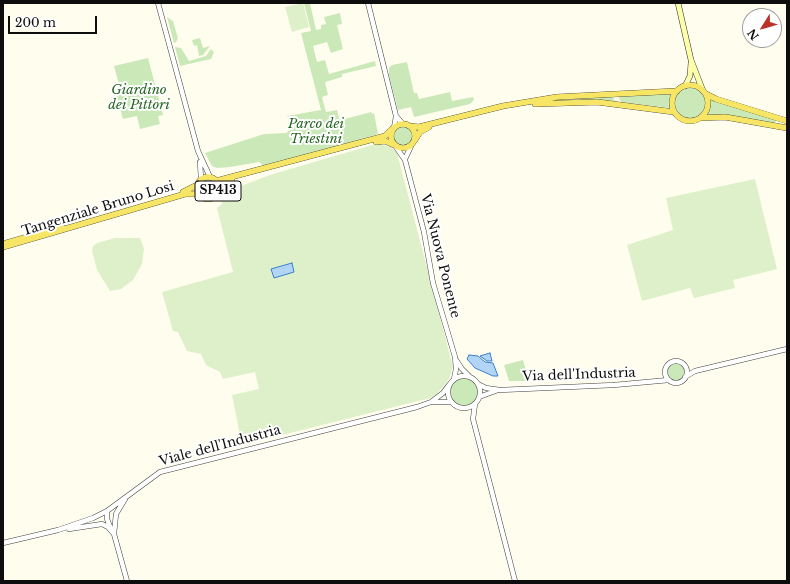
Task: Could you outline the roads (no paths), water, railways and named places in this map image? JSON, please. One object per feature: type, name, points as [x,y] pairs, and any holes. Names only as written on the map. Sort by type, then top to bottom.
[{"type":"main road","points":[[678,3],[691,60],[708,103],[705,112],[699,118]]},
{"type":"main road","points":[[216,181],[255,172],[385,136],[393,128],[406,125],[419,127],[503,106],[552,98],[677,91],[685,86],[690,76],[691,60]]},
{"type":"main road","points":[[685,86],[695,86],[710,97],[787,121]]},
{"type":"main road","points":[[674,112],[672,101],[677,91]]},
{"type":"main road","points":[[219,188],[236,180],[381,141],[389,142],[403,149],[411,146],[420,132],[426,128],[504,109],[541,103],[597,102],[674,112],[685,120],[724,117],[787,128]]},
{"type":"main road","points":[[406,125],[414,131],[415,140]]},
{"type":"main road","points":[[393,128],[390,138],[395,146]]},
{"type":"main road","name":"SP413","points":[[210,178],[216,181],[219,188],[217,194],[212,198],[205,199],[199,194],[197,185],[201,179],[210,178]]},
{"type":"main road","name":"Tangenziale Bruno Losi","points":[[3,244],[37,233],[154,202],[190,190],[197,185]]},
{"type":"main road","name":"Tangenziale Bruno Losi","points":[[3,247],[185,194],[199,194]]},
{"type":"street","points":[[158,3],[198,151],[210,178]]},
{"type":"street","points":[[368,3],[396,116],[393,128]]},
{"type":"street","points":[[396,116],[406,125]]},
{"type":"street","name":"Via Nuova Ponente","points":[[395,146],[405,159],[424,232],[433,282],[455,358],[456,369],[454,379]]},
{"type":"street","points":[[405,159],[411,146]]},
{"type":"street","points":[[198,151],[201,179]]},
{"type":"street","points":[[665,373],[669,380],[678,382],[695,371],[787,349]]},
{"type":"street","name":"Via Nuova Ponente","points":[[455,358],[462,369],[471,377]]},
{"type":"street","points":[[658,380],[665,373],[666,366],[673,361],[681,362],[685,367],[687,372],[685,378]]},
{"type":"street","points":[[685,367],[695,371]]},
{"type":"street","points":[[473,419],[463,408],[452,403],[448,395],[449,385],[454,379],[462,375],[471,377],[478,384],[479,397],[475,404],[473,419],[515,581]]},
{"type":"street","name":"Via dell'Industria","points":[[478,384],[486,388],[500,390],[626,384],[669,380]]},
{"type":"street","name":"Viale dell'Industria","points":[[431,402],[443,393],[449,385]]},
{"type":"street","name":"Via dell'Industria","points":[[479,397],[500,390]]},
{"type":"street","name":"Viale dell'Industria","points":[[3,543],[85,522],[107,511],[155,474],[170,468],[400,412],[431,402],[446,401],[452,403]]},
{"type":"street","points":[[463,408],[475,404]]},
{"type":"street","points":[[112,532],[116,514],[128,495]]},
{"type":"street","points":[[107,511],[112,516],[114,522]]},
{"type":"street","points":[[107,511],[107,519],[127,581]]},
{"type":"street","points":[[58,530],[99,524],[104,525],[112,532]]},
{"type":"water","points":[[292,263],[294,272],[274,278],[271,269]]},
{"type":"water","points":[[490,353],[492,361],[487,361],[480,356]]},
{"type":"water","points":[[469,355],[478,356],[485,362],[493,363],[498,376],[493,376],[475,368],[467,359]]},
{"type":"park label","name":"Giardino dei Pittori","points":[[139,98]]},
{"type":"park label","name":"Parco dei Triestini","points":[[316,132]]}]
